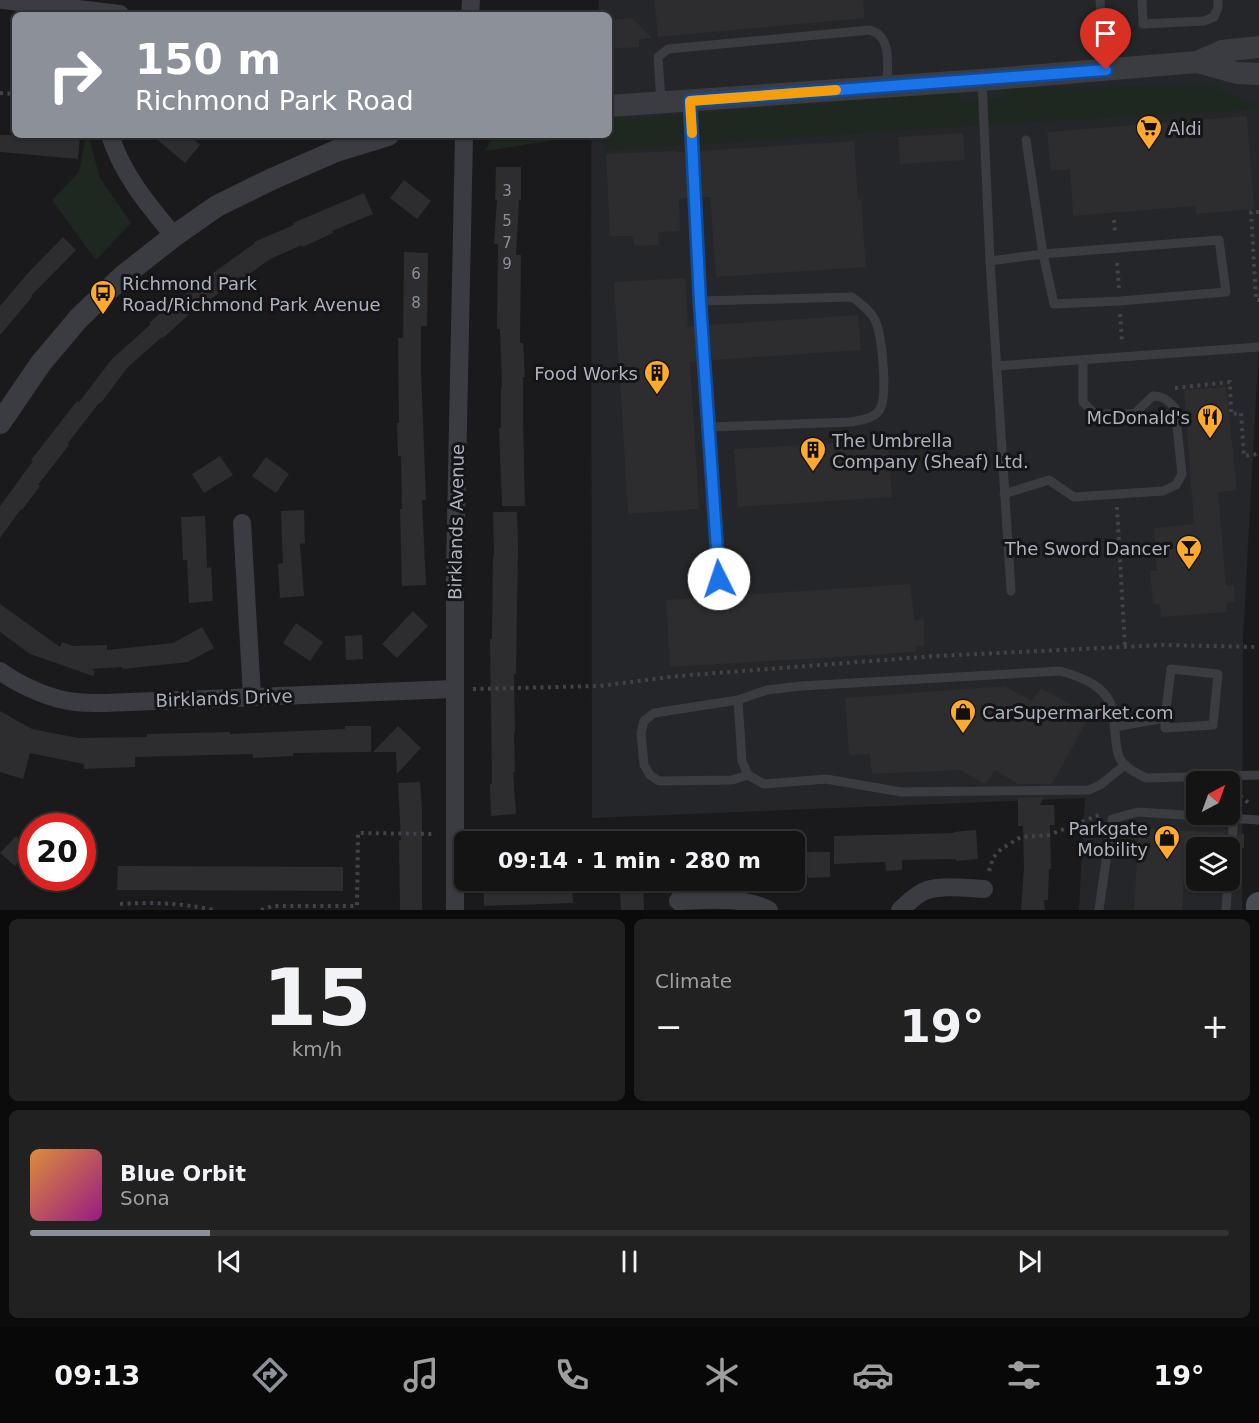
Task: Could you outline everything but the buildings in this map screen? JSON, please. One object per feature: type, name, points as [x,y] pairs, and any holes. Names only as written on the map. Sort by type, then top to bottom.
[{"type":"main road","points":[[1259,905],[1259,910]]},
{"type":"street","points":[[3,0],[121,10]]},
{"type":"street","points":[[612,106],[982,80],[1197,62],[1222,51],[1259,47]]},
{"type":"street","points":[[1197,62],[1238,73],[1259,74]]},
{"type":"street","points":[[111,138],[118,157],[128,174],[174,236]]},
{"type":"street","points":[[0,423],[41,363],[79,318],[123,276],[174,236],[217,206],[272,179],[336,151],[378,138]]},
{"type":"street","name":"Birklands Avenue","points":[[455,831],[455,571],[464,138]]},
{"type":"street","points":[[242,523],[252,696]]},
{"type":"street","name":"Birklands Drive","points":[[0,671],[9,678],[46,695],[73,702],[105,703],[454,689]]},
{"type":"street","points":[[900,910],[926,891],[943,888],[984,889]]},
{"type":"street","name":"Birklands Avenue","points":[[455,891],[455,910]]},
{"type":"street","points":[[679,905],[730,899],[769,910]]},
{"type":"lane","points":[[1100,0],[1106,70]]},
{"type":"lane","points":[[1142,0],[1143,24],[1204,21],[1214,16],[1218,0]]},
{"type":"lane","points":[[662,103],[658,57],[668,49],[870,30],[880,35],[885,44],[887,86]]},
{"type":"lane","points":[[982,80],[990,261],[1011,591]]},
{"type":"lane","points":[[690,101],[700,302],[719,579]]},
{"type":"lane","points":[[990,261],[1043,254],[1219,240],[1226,292],[1054,304],[1043,254],[1026,140]]},
{"type":"lane","points":[[700,302],[852,297],[862,304],[874,320],[883,351],[883,398],[880,410],[868,419],[851,422],[709,427]]},
{"type":"lane","points":[[996,366],[1259,347]]},
{"type":"lane","points":[[1004,494],[1049,480],[1074,497],[1163,491],[1176,485],[1182,474],[1175,408],[1161,396],[1153,396],[1134,414],[1095,414],[1083,402],[1083,360]]},
{"type":"lane","points":[[1171,669],[1218,674],[1213,725],[1165,728],[1165,718],[1171,669]]},
{"type":"lane","points":[[748,775],[732,780],[659,781],[650,775],[644,765],[640,733],[644,721],[654,713],[738,700],[767,690],[1060,671],[1094,684],[1105,695],[1113,710],[1119,757],[1133,772],[1146,778],[1259,776]]},
{"type":"lane","points":[[738,700],[742,761],[748,775],[764,784],[826,779],[901,792],[1089,790],[1100,785],[1125,765]]},
{"type":"lane","points":[[1114,727],[1165,718]]},
{"type":"lane","points":[[1099,910],[1112,819],[1138,812],[1186,815]]},
{"type":"lane","points":[[1240,818],[1259,820]]},
{"type":"lane","points":[[1226,910],[1227,891]]},
{"type":"path","points":[[1259,212],[1251,212],[1256,300],[1259,300]]},
{"type":"path","points":[[1114,220],[1121,328]]},
{"type":"path","points":[[1172,392],[1175,387],[1211,386],[1230,382],[1231,414],[1241,413],[1244,456],[1259,454]]},
{"type":"path","points":[[1116,494],[1125,647]]},
{"type":"path","points":[[454,689],[599,686],[678,676],[936,657],[1163,645],[1258,647]]},
{"type":"path","points":[[1240,796],[1251,806]]},
{"type":"path","points":[[984,889],[993,858],[1001,849],[1021,837],[1049,834],[1107,813]]},
{"type":"path","points":[[261,910],[273,906],[357,906],[358,833],[454,834]]},
{"type":"path","points":[[120,904],[154,902],[186,904],[214,910]]},
{"type":"shaded area","points":[[599,0],[1259,0],[1259,341],[1243,639],[1242,910],[1079,910],[1085,798],[592,818],[591,154],[592,138],[612,138],[612,12],[598,12]]},
{"type":"shaded area","points":[[1207,85],[1259,106],[1259,109],[965,126],[604,151],[603,138],[612,138],[612,121],[951,92],[967,100],[1000,98],[1008,88]]},
{"type":"shaded area","points":[[85,138],[89,138],[100,178],[131,223],[96,260],[52,200],[79,172]]},
{"type":"shaded area","points":[[492,138],[570,138],[485,151]]},
{"type":"slow traffic","points":[[692,133],[690,101],[836,90]]},
{"type":"place","name":"Aldi","points":[[1149,151]]},
{"type":"place","name":"Richmond Park Road/Richmond Park Avenue","points":[[103,316]]},
{"type":"place","name":"Food Works","points":[[657,396]]},
{"type":"place","name":"McDonald's","points":[[1210,440]]},
{"type":"place","name":"The Umbrella Company (Sheaf) Ltd.","points":[[813,473]]},
{"type":"place","name":"The Sword Dancer","points":[[1189,571]]},
{"type":"place","name":"CarSupermarket.com","points":[[963,735]]},
{"type":"place","name":"Parkgate Mobility","points":[[1167,861]]},
{"type":"route","points":[[719,579],[700,302],[690,101],[1106,70]]}]
